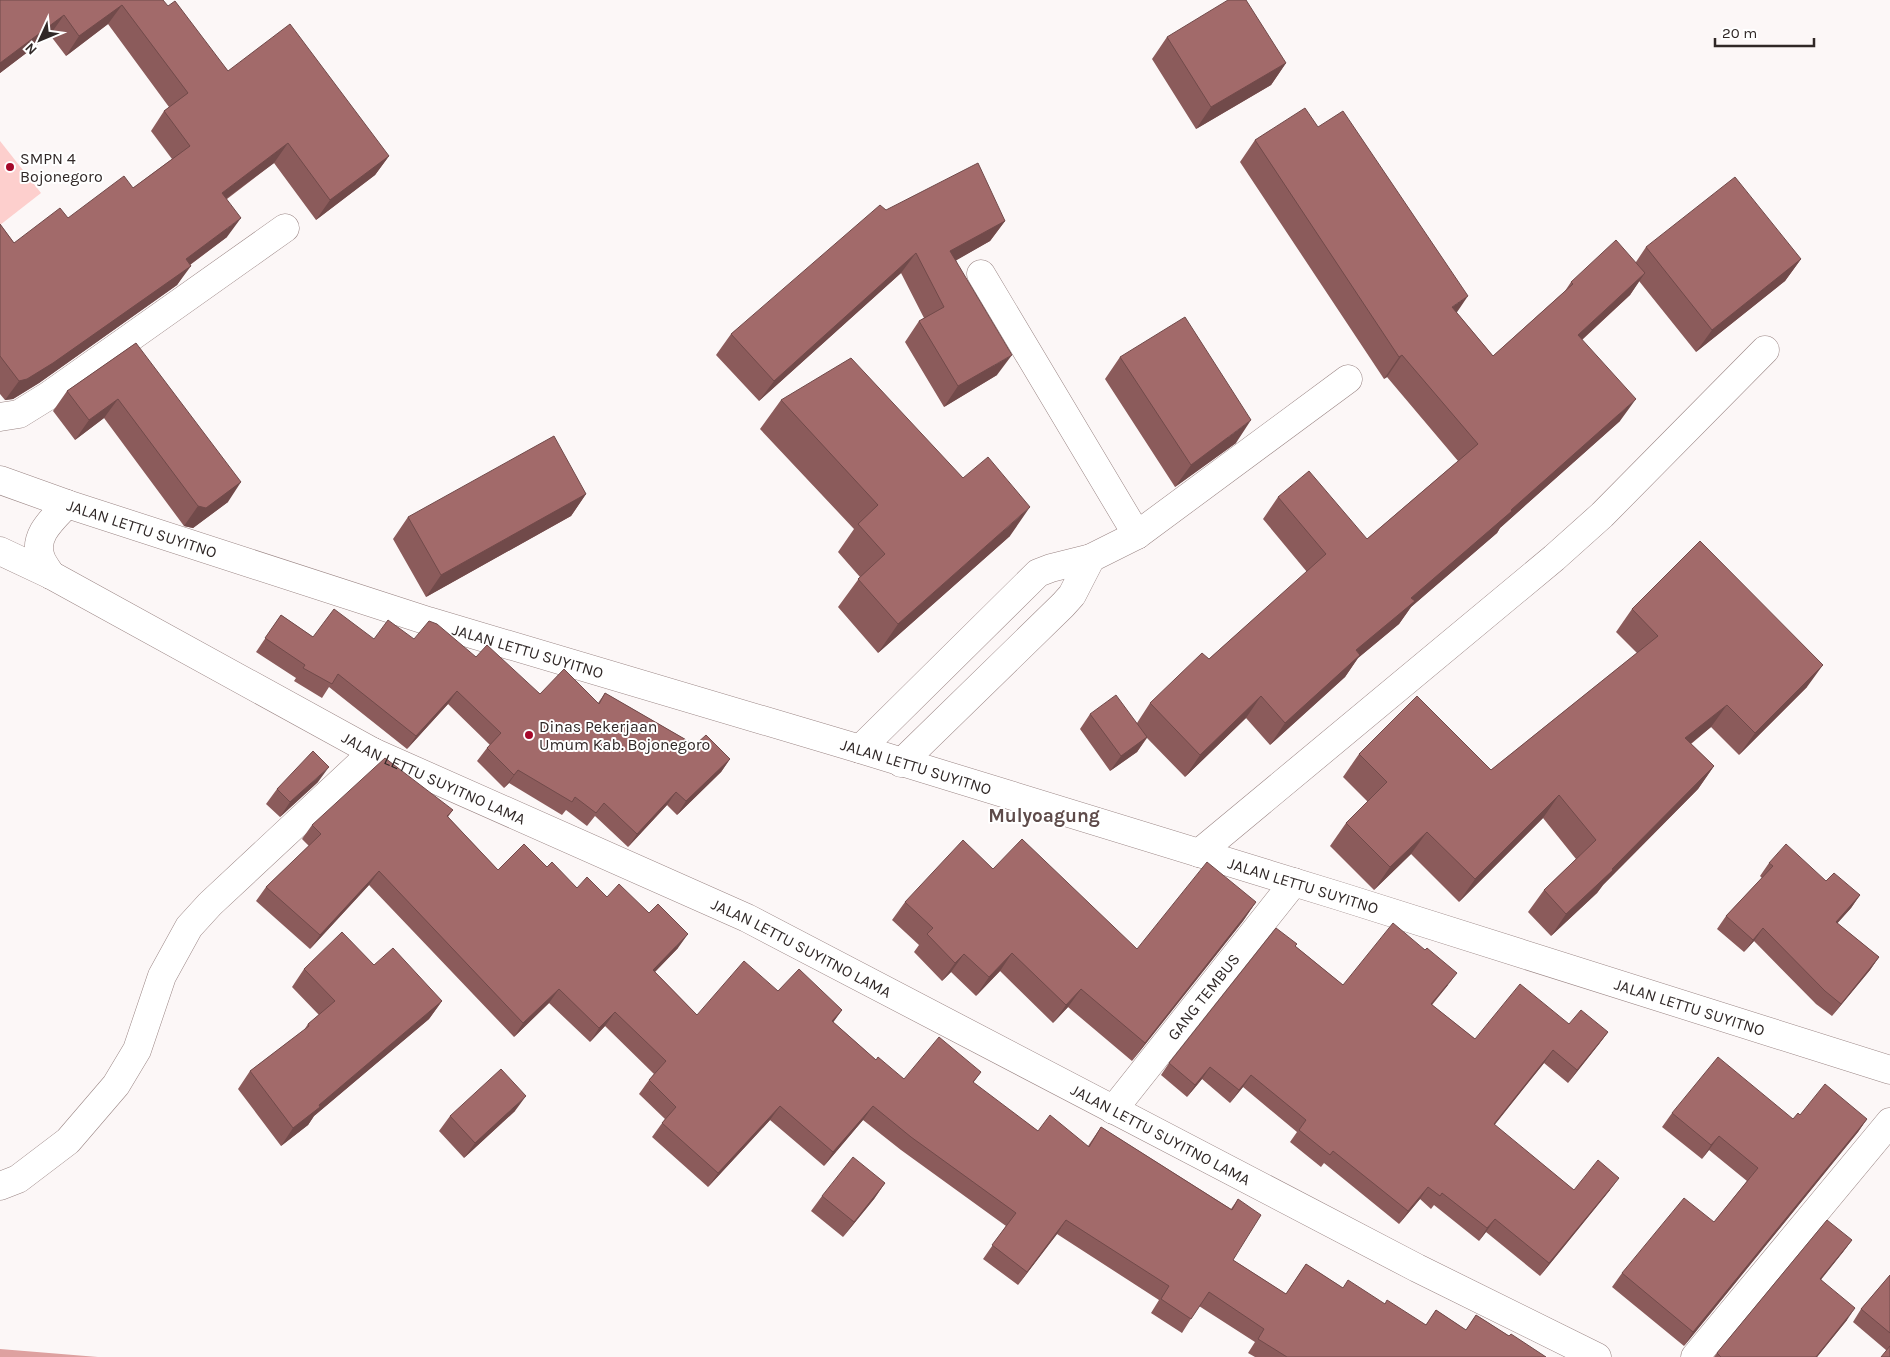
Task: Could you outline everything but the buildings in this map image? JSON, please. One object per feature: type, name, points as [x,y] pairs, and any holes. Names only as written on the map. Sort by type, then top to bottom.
[{"type":"main road","points":[[0,417],[19,414],[48,396],[285,228]]},
{"type":"main road","points":[[981,274],[1138,535]]},
{"type":"main road","points":[[1199,853],[1554,558],[1602,515],[1765,350]]},
{"type":"main road","points":[[860,749],[1038,574],[1051,568],[1091,558],[1138,535],[1348,378]]},
{"type":"main road","name":"JALAN LETTU SUYITNO","points":[[0,480],[68,504],[428,621],[860,749],[1294,882],[1890,1070]]},
{"type":"main road","points":[[51,575],[41,558],[38,547],[43,531],[51,520],[68,504]]},
{"type":"main road","name":"JALAN LETTU SUYITNO LAMA","points":[[0,551],[51,575],[373,752],[747,918],[1417,1268],[1597,1357]]},
{"type":"main road","points":[[901,763],[1062,606],[1072,595],[1091,558]]},
{"type":"main road","points":[[0,1186],[18,1180],[68,1141],[116,1085],[137,1050],[162,976],[189,927],[210,904],[373,752]]},
{"type":"main road","name":"GANG TEMBUS","points":[[1113,1110],[1294,882]]},
{"type":"main road","points":[[1695,1357],[1890,1122]]},
{"type":"shaded area","name":"SMPN 4 Bojonegoro","points":[[0,141],[41,193],[0,225]]},
{"type":"shaded area","points":[[0,1349],[98,1357],[0,1357]]},
{"type":"place","name":"SMPN 4 Bojonegoro","points":[[10,167]]},
{"type":"place","name":"Dinas Pekerjaan Umum Kab. Bojonegoro","points":[[529,735]]},
{"type":"district","name":"Mulyoagung","points":[[1044,815]]}]
